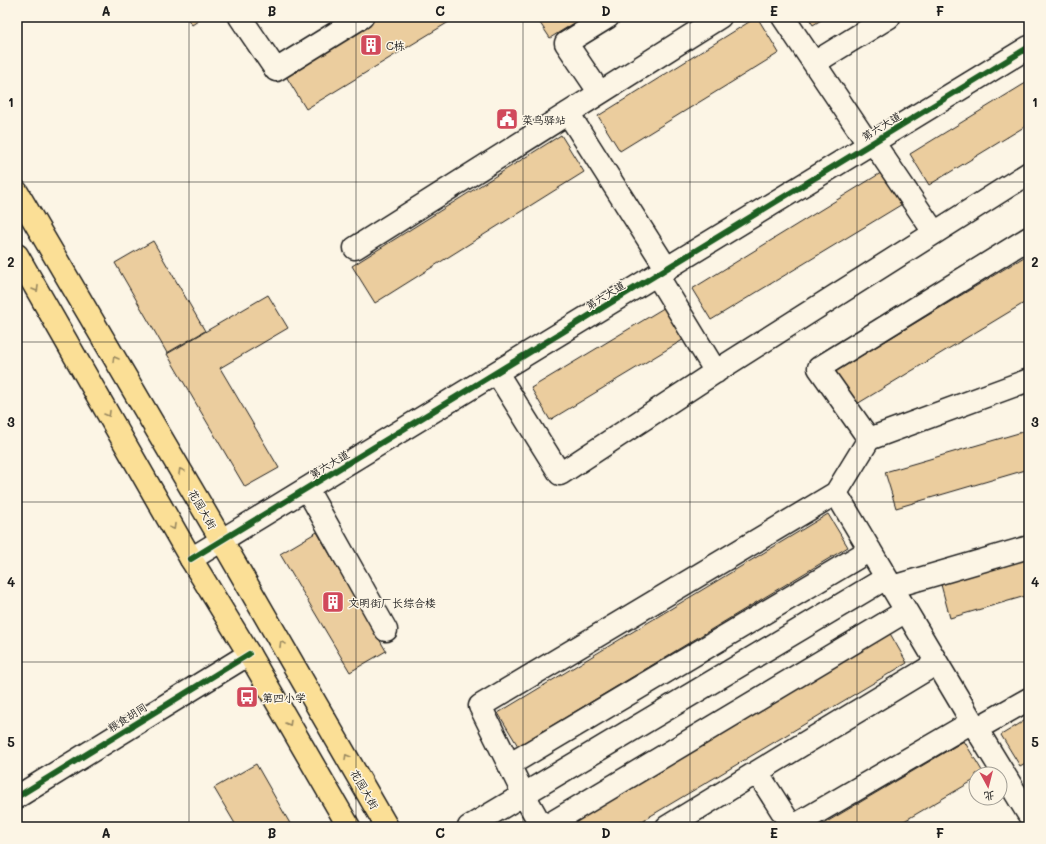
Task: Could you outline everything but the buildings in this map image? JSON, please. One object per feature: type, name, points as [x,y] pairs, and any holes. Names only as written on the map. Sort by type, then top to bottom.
[{"type":"main road","name":"花园大街","points":[[17,192],[222,541],[387,827]]},
{"type":"main road","points":[[17,255],[191,559],[349,827]]},
{"type":"street","points":[[245,19],[276,70],[362,17]]},
{"type":"street","points":[[600,93],[566,43],[608,17]]},
{"type":"street","points":[[355,248],[720,17]]},
{"type":"street","points":[[783,17],[934,232]]},
{"type":"street","points":[[814,63],[889,17]]},
{"type":"street","name":"第六大道","points":[[191,559],[1029,47]]},
{"type":"street","points":[[568,113],[662,272],[716,372]]},
{"type":"street","points":[[497,373],[560,474],[934,232],[1029,173]]},
{"type":"street","points":[[869,439],[819,368],[1029,238]]},
{"type":"street","points":[[542,827],[524,795],[480,706],[836,493],[869,439],[1029,380]]},
{"type":"street","points":[[307,489],[386,630]]},
{"type":"street","points":[[836,493],[974,726],[1029,815]]},
{"type":"street","points":[[469,827],[889,582],[1029,547]]},
{"type":"street","points":[[509,764],[870,550]]},
{"type":"street","points":[[545,827],[906,611]]},
{"type":"street","name":"粮食胡同","points":[[17,797],[248,654]]},
{"type":"street","points":[[667,827],[937,663]]},
{"type":"street","points":[[757,772],[792,827],[974,726],[1029,699]]},
{"type":"cycle path","points":[[191,559],[1029,47]]},
{"type":"cycle path","points":[[17,797],[249,654]]},
{"type":"place","name":"C栋","points":[[371,45]]},
{"type":"place","name":"菜鸟驿站","points":[[507,119]]},
{"type":"place","name":"文明街厂长综合楼","points":[[333,602]]},
{"type":"place","name":"第四小学","points":[[247,697]]}]
